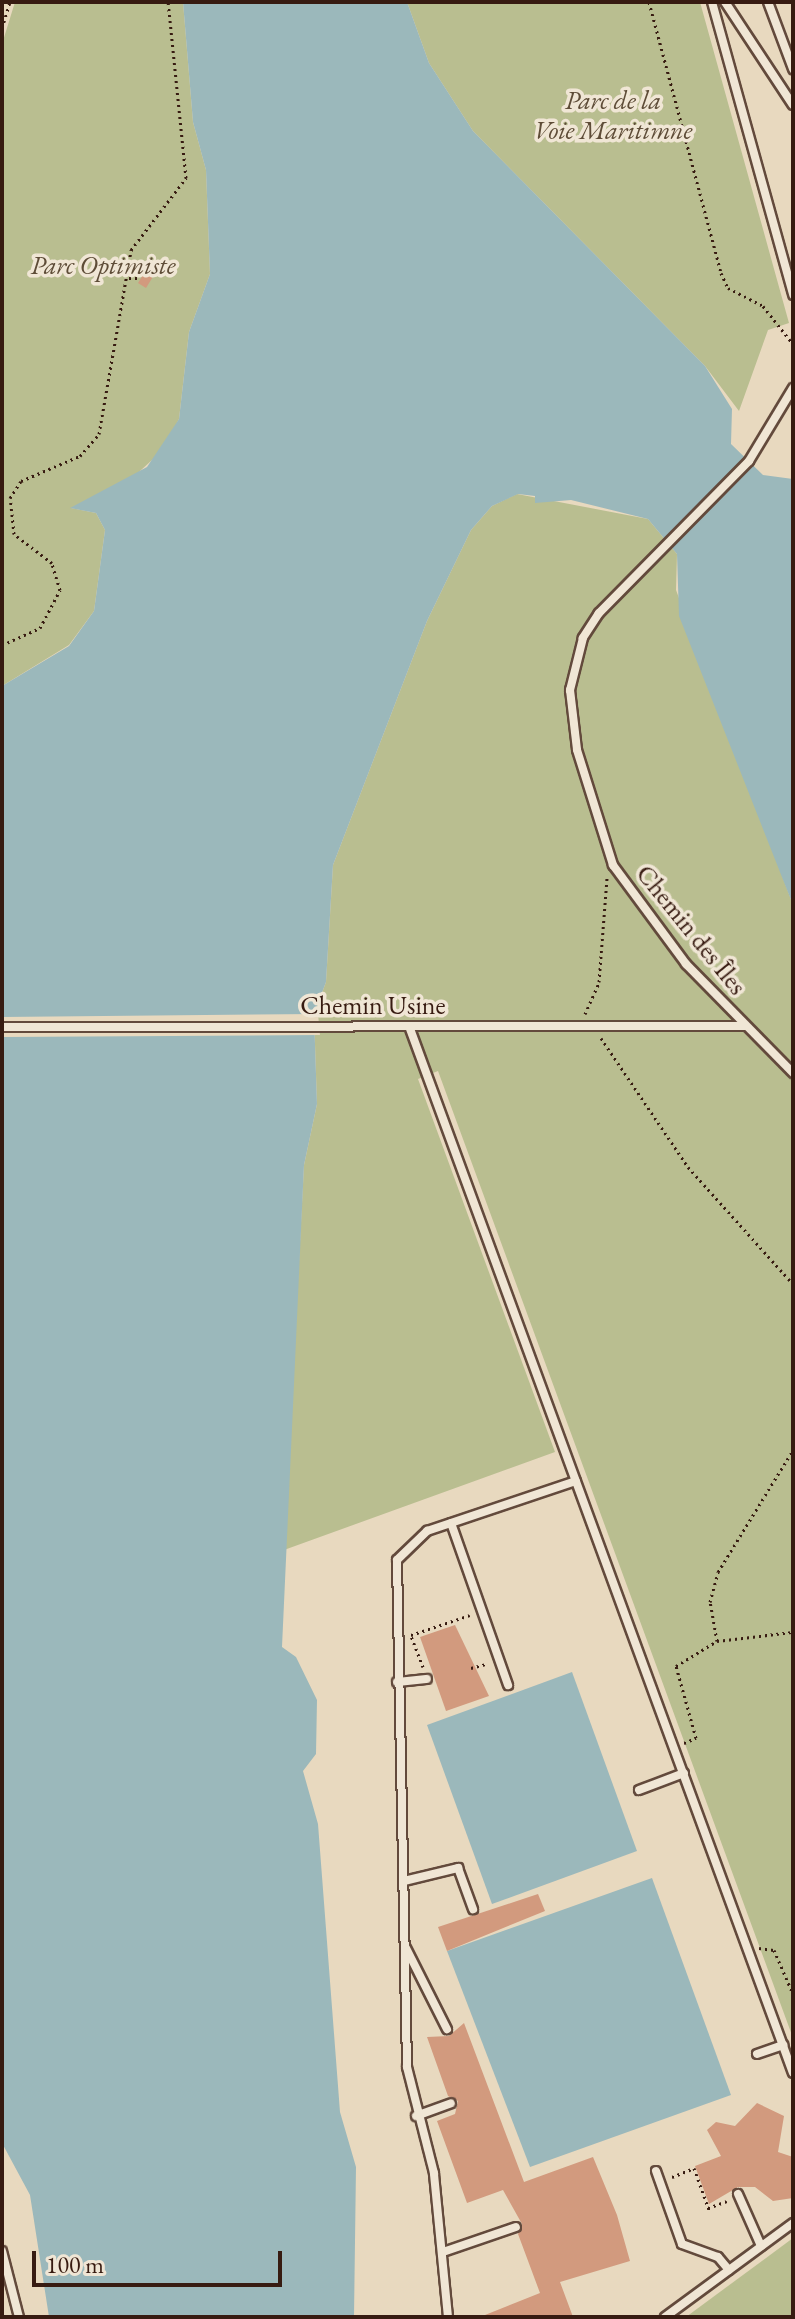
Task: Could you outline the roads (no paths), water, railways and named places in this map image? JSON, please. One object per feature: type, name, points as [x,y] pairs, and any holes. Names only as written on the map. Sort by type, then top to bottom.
[{"type":"lane","points":[[712,2],[793,295]]},
{"type":"lane","points":[[725,2],[793,105]]},
{"type":"lane","points":[[768,2],[793,69]]},
{"type":"lane","name":"Chemin des Îles","points":[[793,388],[749,461],[666,540],[599,613],[574,664],[577,750],[605,846],[648,918],[745,1026],[793,1073]]},
{"type":"lane","points":[[409,1026],[793,2073]]},
{"type":"lane","name":"Chemin Usine","points":[[2,1027],[745,1026]]},
{"type":"lane","points":[[448,2317],[434,2173],[416,2116],[407,2067],[397,1682],[397,1560],[411,1540],[451,1523],[576,1481]]},
{"type":"lane","points":[[451,1523],[508,1685]]},
{"type":"lane","points":[[397,1682],[427,1679]]},
{"type":"lane","points":[[639,1790],[684,1773]]},
{"type":"lane","points":[[404,1881],[458,1868],[473,1909]]},
{"type":"lane","points":[[405,1945],[447,2029]]},
{"type":"lane","points":[[757,2054],[783,2045]]},
{"type":"lane","points":[[416,2116],[451,2103]]},
{"type":"lane","points":[[656,2171],[682,2244],[718,2257],[729,2270]]},
{"type":"lane","points":[[739,2195],[761,2246]]},
{"type":"lane","points":[[665,2317],[793,2223]]},
{"type":"lane","points":[[443,2252],[516,2227]]},
{"type":"lane","points":[[2,2251],[19,2317]]},
{"type":"water","points":[[183,2],[407,2],[429,63],[473,131],[705,366],[732,409],[731,444],[763,475],[793,479],[793,905],[679,616],[677,554],[648,519],[571,500],[535,503],[535,496],[518,494],[492,506],[471,530],[427,621],[333,865],[326,982],[314,1014],[317,1104],[304,1165],[282,1647],[296,1657],[317,1700],[316,1754],[303,1771],[318,1824],[340,2112],[356,2167],[354,2317],[49,2317],[30,2195],[2,2143],[2,686],[69,646],[94,611],[105,530],[96,513],[70,508],[147,467],[179,419],[189,332],[210,274],[206,170],[193,122]]},
{"type":"water","points":[[572,1672],[637,1851],[492,1904],[427,1725]]},
{"type":"water","points":[[652,1878],[731,2095],[530,2167],[447,1951]]},
{"type":"park label","name":"Parc de la Voie Maritimne","points":[[613,116]]},
{"type":"park label","name":"Parc Optimiste","points":[[103,266]]}]
